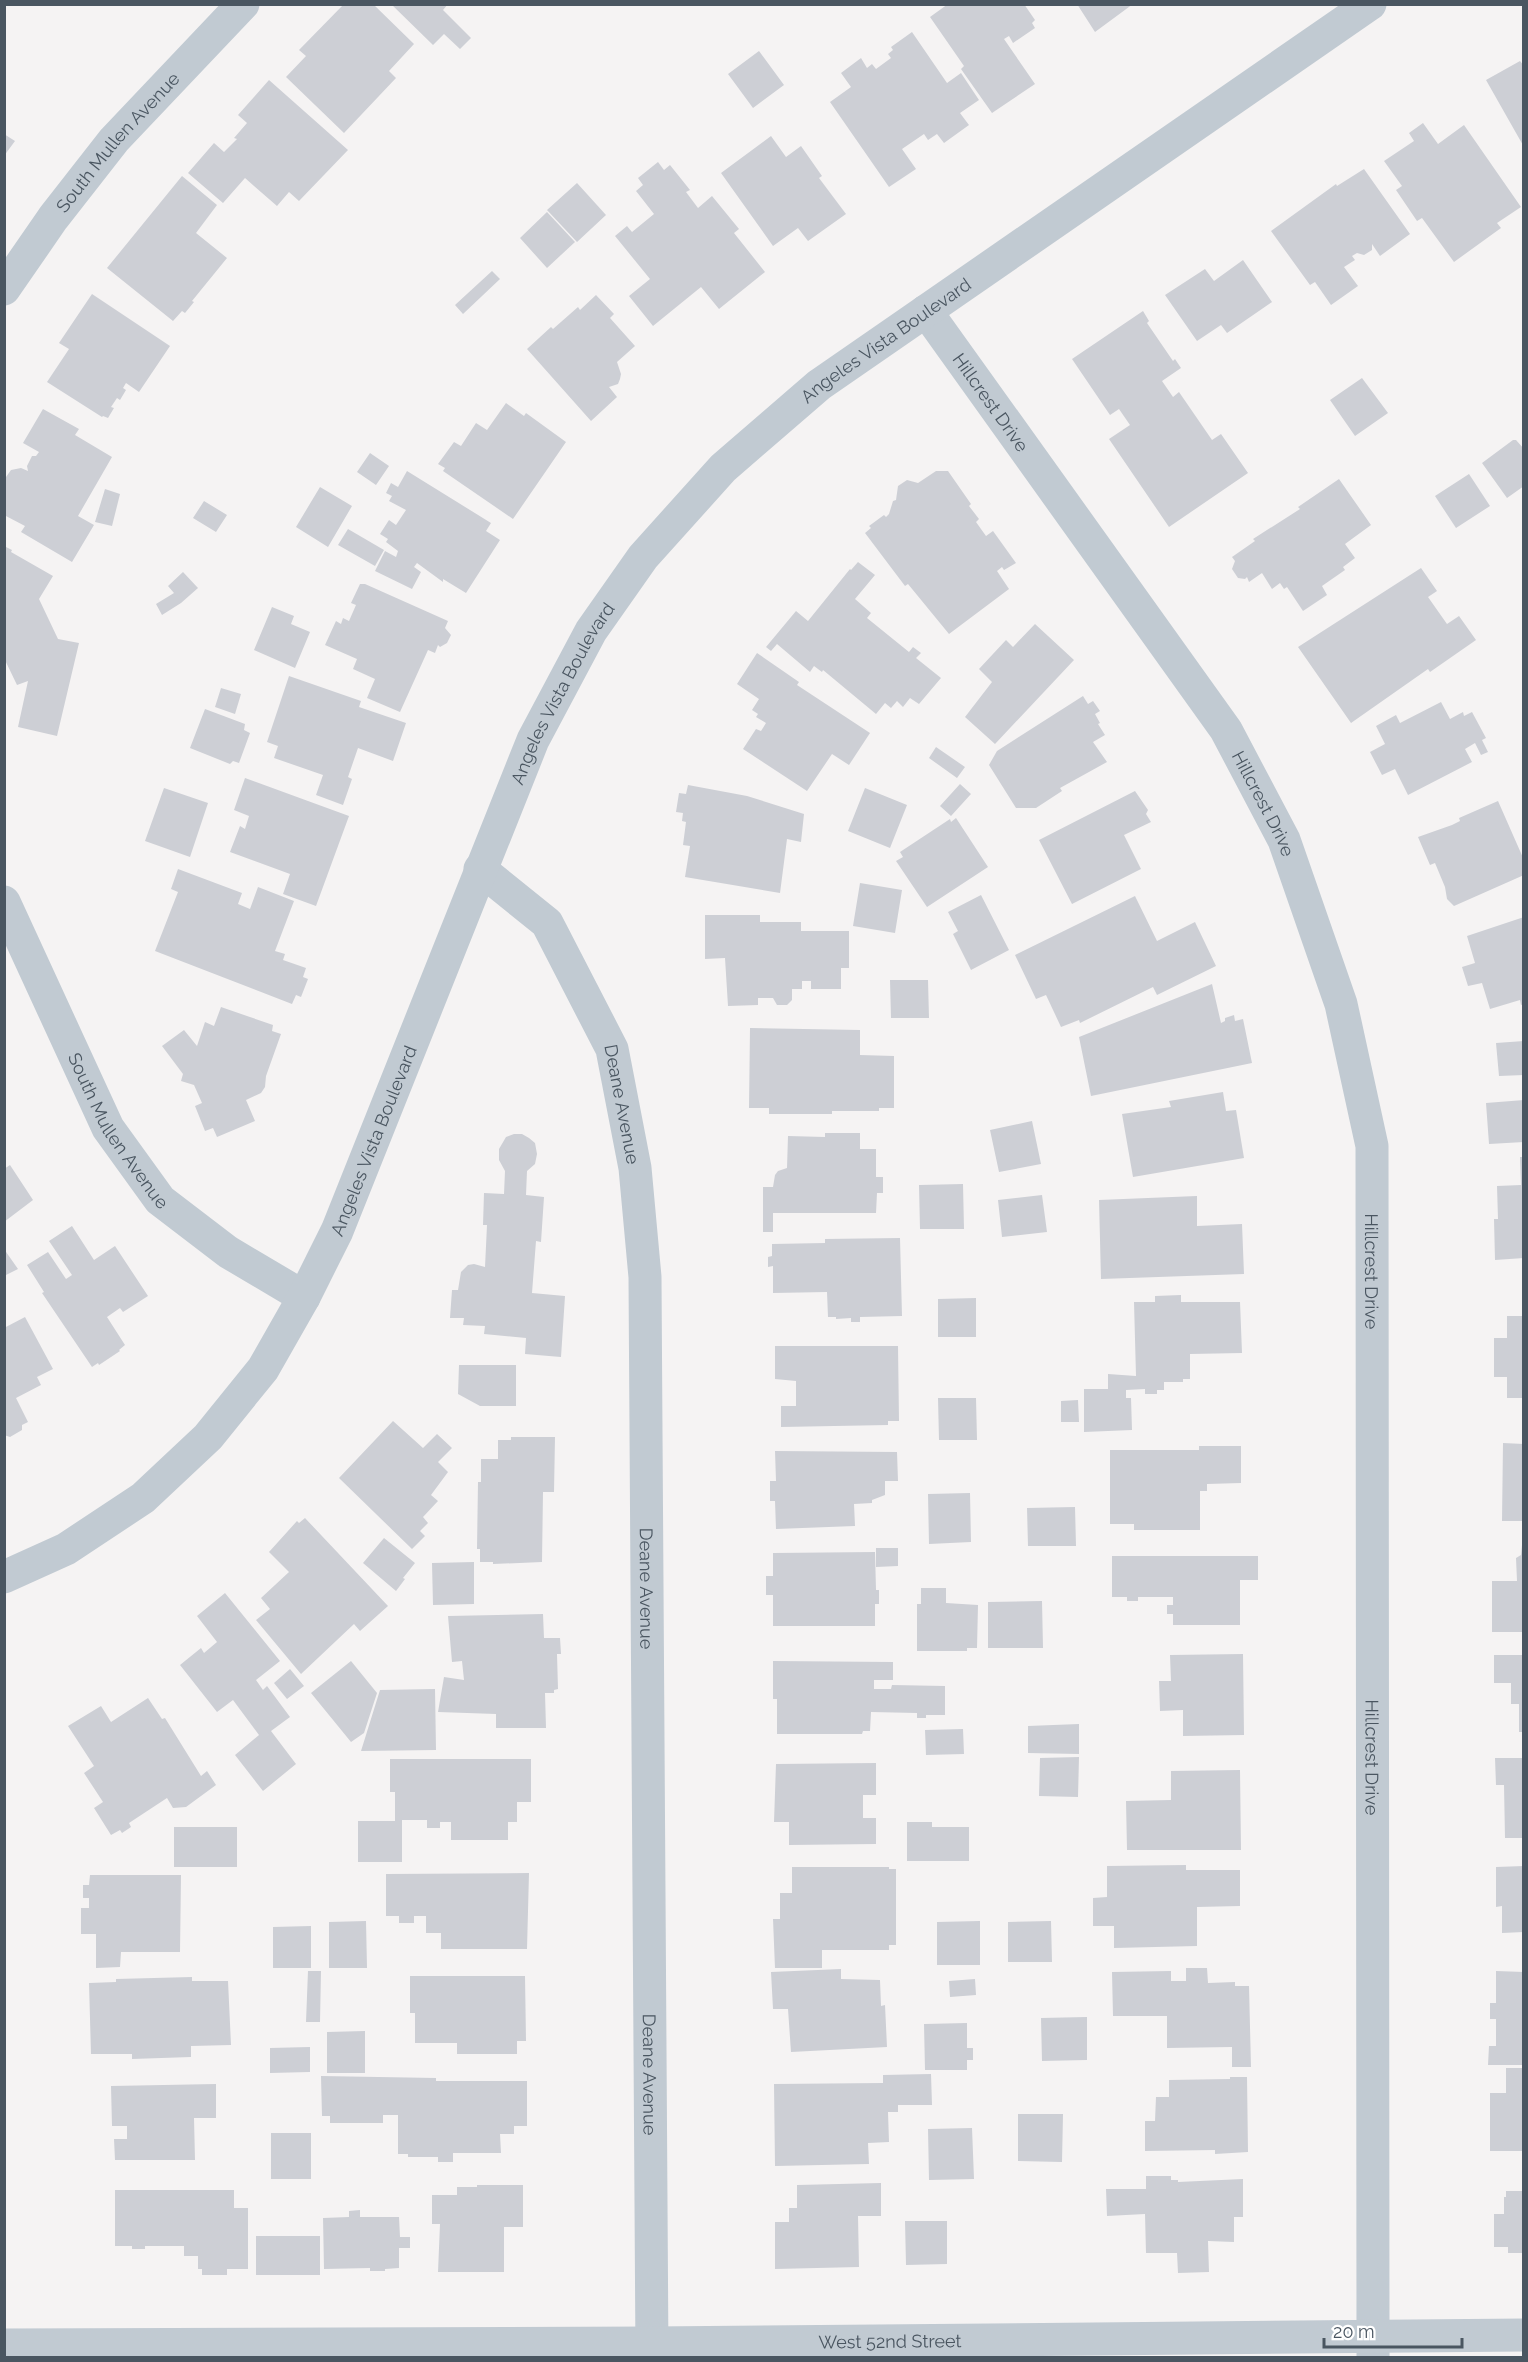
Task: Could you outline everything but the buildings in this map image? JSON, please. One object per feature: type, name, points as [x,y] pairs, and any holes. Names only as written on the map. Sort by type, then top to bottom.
[{"type":"street","name":"South Mullen Avenue","points":[[4,289],[52,218],[114,140],[243,4]]},
{"type":"street","name":"Angeles Vista Boulevard","points":[[4,1577],[66,1549],[143,1498],[208,1437],[262,1369],[304,1297],[337,1231],[533,740],[591,631],[643,557],[732,461],[819,385],[1370,4]]},
{"type":"street","name":"Hillcrest Drive","points":[[926,311],[1226,730],[1284,840],[1341,1004],[1372,1146],[1373,2347]]},
{"type":"street","name":"Deane Avenue","points":[[480,869],[547,923],[612,1049],[635,1168],[645,1277],[652,2350]]},
{"type":"street","name":"South Mullen Avenue","points":[[4,902],[108,1128],[160,1200],[228,1252],[304,1297]]},
{"type":"street","name":"West 52nd Street","points":[[4,2345],[652,2350],[1373,2347],[1524,2335]]}]
